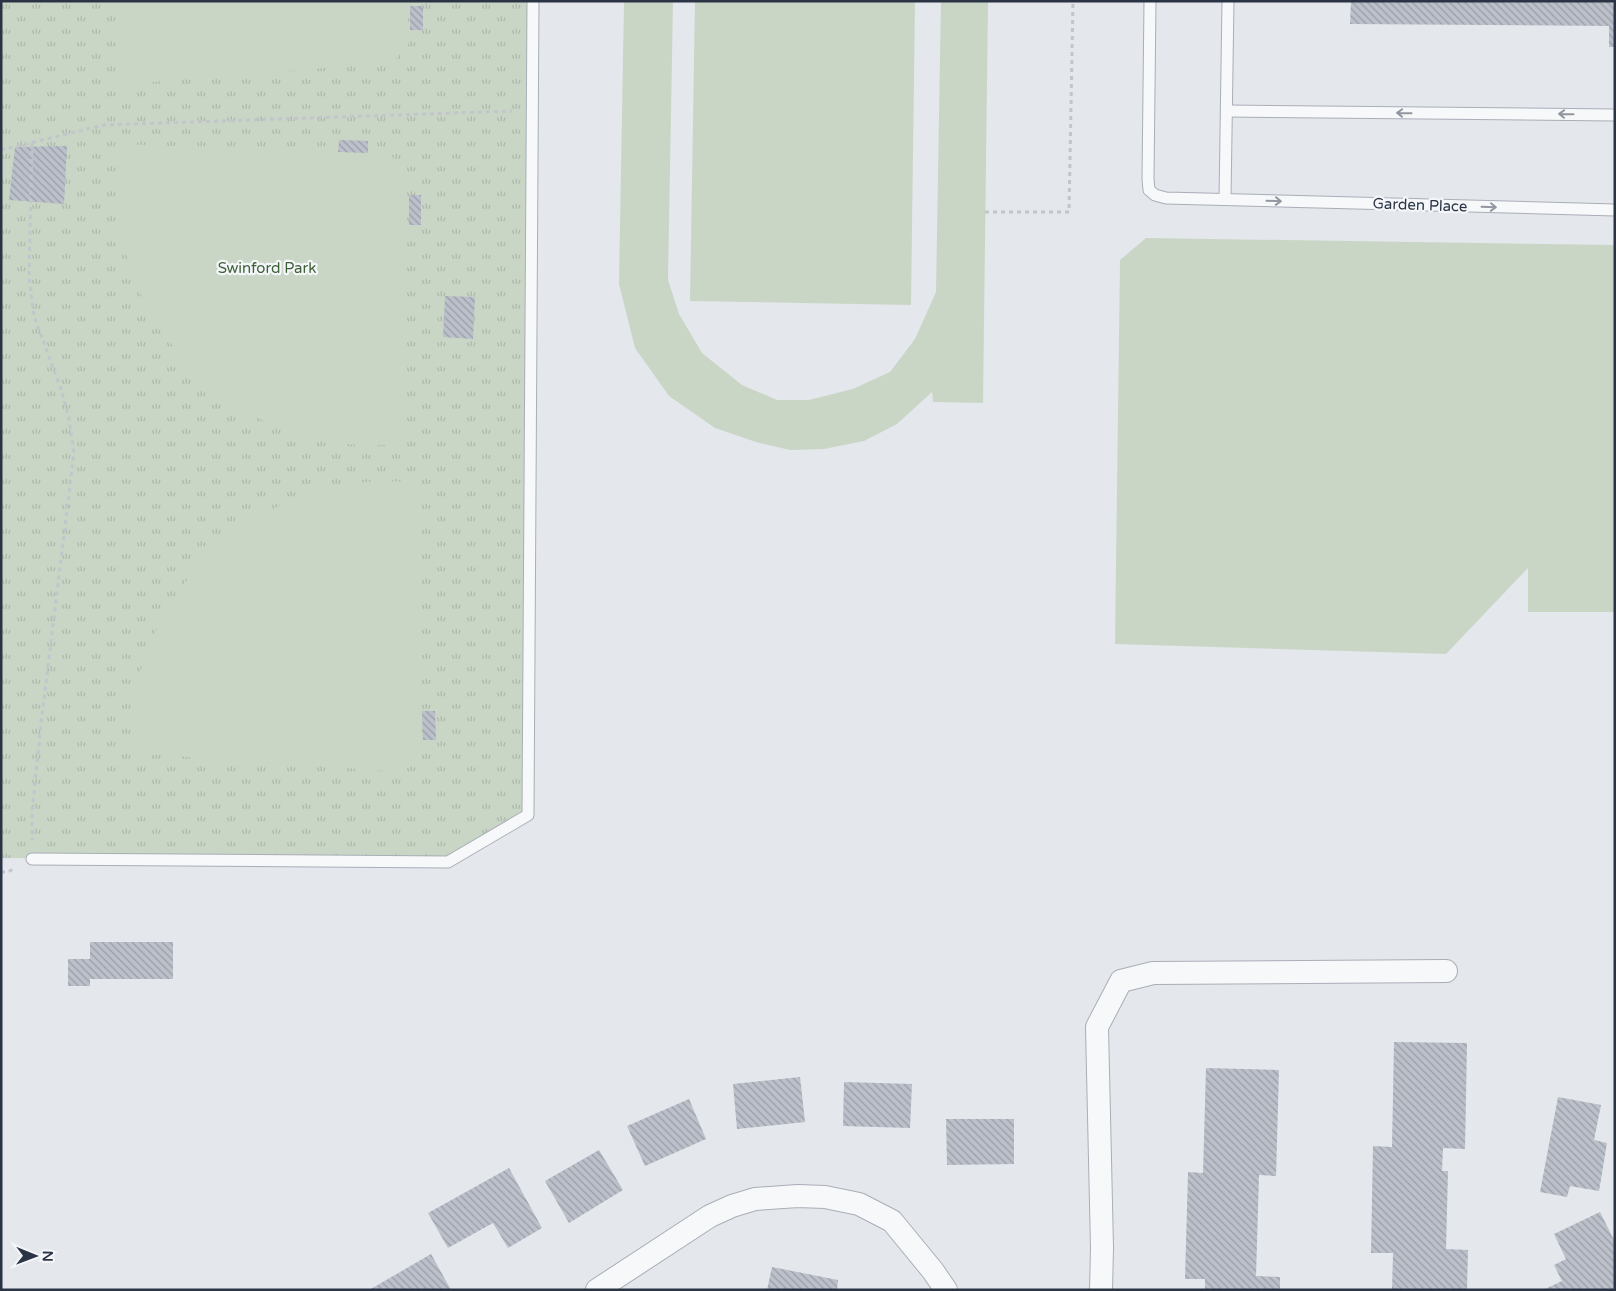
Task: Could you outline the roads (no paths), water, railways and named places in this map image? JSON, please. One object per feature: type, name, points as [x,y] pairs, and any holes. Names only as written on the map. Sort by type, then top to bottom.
[{"type":"street","points":[[1100,1290],[1102,1248],[1097,1027],[1121,981],[1154,973],[1446,971]]},
{"type":"street","points":[[597,1290],[710,1216],[732,1206],[755,1199],[798,1196],[825,1197],[859,1204],[892,1222],[934,1271],[946,1290]]},
{"type":"lane","points":[[32,858],[448,862],[528,815],[534,1]]},
{"type":"lane","name":"Garden Place","points":[[1150,1],[1149,190],[1155,195],[1166,198],[1615,210]]},
{"type":"lane","points":[[1226,199],[1228,1]]},
{"type":"lane","points":[[1227,111],[1615,115]]},
{"type":"park label","name":"Swinford Park","points":[[267,268]]}]
